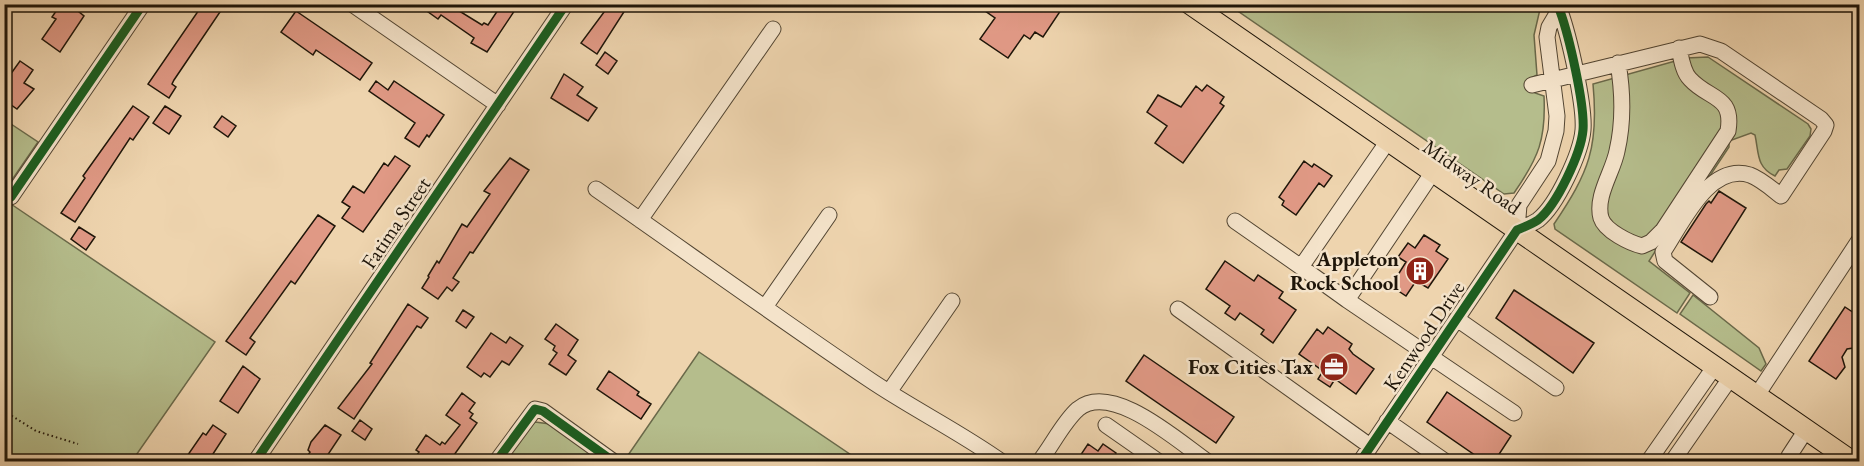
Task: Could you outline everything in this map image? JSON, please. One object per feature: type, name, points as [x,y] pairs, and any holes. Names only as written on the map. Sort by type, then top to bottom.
[{"type":"main road","name":"Midway Road","points":[[1190,4],[1853,462]]},
{"type":"street","points":[[11,197],[142,4]]},
{"type":"street","points":[[352,4],[498,105]]},
{"type":"street","name":"Fatima Street","points":[[255,462],[566,4]]},
{"type":"street","points":[[1517,230],[1539,219],[1561,189],[1579,151],[1583,114],[1561,8]]},
{"type":"street","points":[[1517,230],[1519,205],[1539,177],[1553,148],[1557,116],[1546,37],[1549,27],[1561,8]]},
{"type":"street","points":[[640,220],[773,29]]},
{"type":"street","points":[[1532,85],[1700,44],[1721,51],[1826,125],[1781,196],[1751,176],[1725,175],[1709,184],[1663,252],[1662,257],[1710,297]]},
{"type":"street","points":[[1617,63],[1623,110],[1621,133],[1613,168],[1599,209],[1604,224],[1632,243],[1642,246],[1652,242],[1663,230],[1728,131],[1730,117],[1725,104],[1689,79],[1679,48]]},
{"type":"street","points":[[1301,267],[1388,141]]},
{"type":"street","points":[[1347,300],[1433,172]]},
{"type":"street","points":[[596,189],[889,392],[954,429],[1002,462]]},
{"type":"street","points":[[765,307],[829,214]]},
{"type":"street","points":[[1235,221],[1514,413]]},
{"type":"street","name":"Kenwood Drive","points":[[1365,457],[1517,230]]},
{"type":"street","points":[[1757,395],[1860,239]]},
{"type":"street","points":[[889,392],[952,300]]},
{"type":"street","points":[[1178,309],[1365,457]]},
{"type":"street","points":[[1457,319],[1556,388]]},
{"type":"street","points":[[1648,462],[1714,366]]},
{"type":"street","points":[[1672,462],[1731,377]]},
{"type":"street","points":[[1039,462],[1077,410],[1107,401],[1119,404],[1136,413],[1208,462]]},
{"type":"street","points":[[496,462],[535,409],[543,411],[614,462]]},
{"type":"street","points":[[1388,421],[1446,462]]},
{"type":"street","points":[[1106,425],[1159,462]]},
{"type":"street","points":[[1797,462],[1789,456],[1806,430]]},
{"type":"path","points":[[4,411],[36,431],[78,444]]},
{"type":"green space","points":[[1229,5],[1541,5],[1534,35],[1537,75],[1531,78],[1535,93],[1544,96],[1544,124],[1539,147],[1530,169],[1514,193],[1504,194]]},
{"type":"green space","points":[[1708,57],[1808,124],[1811,129],[1810,136],[1787,169],[1779,170],[1775,176],[1761,164],[1755,135],[1751,133],[1729,141],[1729,147],[1662,248],[1658,247],[1649,261],[1690,293],[1677,313],[1555,229],[1554,224],[1576,189],[1589,158],[1594,125],[1593,84],[1686,58]]},
{"type":"green space","points":[[5,120],[38,142],[5,190]]},
{"type":"green space","points":[[5,200],[215,342],[132,461],[5,461]]},
{"type":"green space","points":[[1693,295],[1759,348],[1766,364],[1761,371],[1680,314]]},
{"type":"green space","points":[[699,352],[860,461],[624,461]]},
{"type":"green space","points":[[535,422],[550,424],[606,462],[504,462],[527,428]]},
{"type":"building","points":[[61,4],[69,4],[84,16],[60,52],[42,39],[56,19],[52,17]]},
{"type":"building","points":[[203,4],[208,4],[220,12],[174,80],[172,84],[176,87],[169,98],[148,84]]},
{"type":"building","points":[[417,4],[448,4],[482,25],[484,23],[488,25],[502,4],[519,4],[487,52],[471,43],[474,38],[441,15],[438,19]]},
{"type":"building","points":[[610,4],[629,4],[597,54],[581,43]]},
{"type":"building","points":[[975,4],[1065,4],[1043,37],[1035,32],[1030,39],[1024,35],[1008,58],[980,39],[995,18]]},
{"type":"building","points":[[296,11],[372,63],[360,80],[316,50],[313,55],[281,32]]},
{"type":"building","points":[[605,52],[617,61],[608,74],[596,65]]},
{"type":"building","points":[[20,61],[33,70],[24,83],[34,89],[17,109],[7,102],[11,97],[4,93],[4,72],[10,75]]},
{"type":"building","points":[[564,74],[583,87],[577,95],[597,108],[588,121],[551,98]]},
{"type":"building","points":[[376,81],[388,90],[394,81],[444,115],[419,147],[405,138],[415,123],[369,91]]},
{"type":"building","points":[[1207,85],[1224,97],[1220,103],[1224,106],[1183,163],[1155,143],[1167,126],[1147,112],[1158,95],[1181,107],[1196,86],[1202,91]]},
{"type":"building","points":[[133,106],[149,117],[133,140],[130,138],[75,222],[61,213],[85,178],[83,176]]},
{"type":"building","points":[[165,106],[181,116],[169,134],[153,123]]},
{"type":"building","points":[[222,116],[236,126],[228,137],[214,127]]},
{"type":"building","points":[[395,156],[410,166],[363,232],[342,218],[350,207],[342,202],[353,186],[364,193],[384,163],[388,166]]},
{"type":"building","points":[[510,158],[529,170],[473,253],[470,252],[453,278],[459,282],[452,291],[447,287],[438,299],[422,288],[428,276],[437,261],[439,263],[462,224],[467,227],[490,194],[484,191]]},
{"type":"building","points":[[1304,161],[1312,167],[1314,164],[1332,176],[1324,187],[1319,183],[1296,215],[1282,205],[1284,201],[1279,197]]},
{"type":"building","points":[[1719,191],[1746,208],[1712,262],[1681,242],[1706,204],[1709,201],[1711,203]]},
{"type":"building","points":[[318,215],[335,226],[295,284],[291,281],[250,338],[255,342],[246,355],[226,341]]},
{"type":"building","points":[[79,227],[95,237],[86,250],[71,239]]},
{"type":"building","name":"Appleton Rock School","points":[[1424,235],[1440,245],[1436,251],[1448,259],[1428,288],[1416,281],[1406,296],[1391,286],[1406,262],[1398,257],[1408,243],[1415,248]]},
{"type":"building","points":[[1225,261],[1254,281],[1258,275],[1283,292],[1279,298],[1296,310],[1273,343],[1261,334],[1264,330],[1240,313],[1235,320],[1225,313],[1230,306],[1206,289]]},
{"type":"building","points":[[1514,290],[1594,343],[1573,373],[1496,318]]},
{"type":"building","points":[[408,304],[428,318],[421,328],[417,326],[354,419],[338,408],[372,364],[370,363]]},
{"type":"building","points":[[1845,307],[1860,317],[1860,347],[1847,349],[1842,357],[1845,367],[1836,379],[1809,361]]},
{"type":"building","points":[[463,310],[474,317],[466,328],[456,321]]},
{"type":"building","points":[[556,324],[578,340],[568,355],[576,361],[566,375],[549,364],[557,353],[553,350],[555,346],[545,339]]},
{"type":"building","points":[[1328,327],[1352,344],[1349,349],[1353,354],[1374,369],[1356,394],[1335,379],[1330,387],[1318,379],[1323,371],[1299,354],[1317,329],[1323,334]]},
{"type":"building","points":[[491,333],[506,343],[510,337],[523,346],[509,365],[502,361],[490,377],[484,373],[481,377],[467,367]]},
{"type":"building","points":[[1144,355],[1234,417],[1216,443],[1126,381]]},
{"type":"building","points":[[243,366],[260,379],[238,413],[220,401]]},
{"type":"building","points":[[609,371],[639,392],[637,395],[651,404],[641,419],[597,389]]},
{"type":"building","points":[[1447,392],[1511,436],[1494,462],[1485,462],[1427,422]]},
{"type":"building","points":[[462,393],[475,403],[469,411],[473,414],[470,418],[477,423],[449,462],[438,457],[435,462],[412,462],[419,452],[416,450],[426,435],[440,445],[442,442],[445,444],[460,425],[446,415]]},
{"type":"building","points":[[360,420],[372,429],[365,440],[352,431]]},
{"type":"building","points":[[213,425],[226,434],[207,462],[183,462],[203,433],[206,435]]},
{"type":"building","points":[[325,425],[341,435],[323,462],[304,462],[310,452],[308,450],[311,442]]},
{"type":"building","points":[[1088,444],[1098,451],[1103,444],[1116,453],[1112,462],[1076,462]]},
{"type":"cycle path","points":[[11,197],[143,4]]},
{"type":"cycle path","points":[[255,462],[566,4]]},
{"type":"cycle path","points":[[1360,462],[1517,230],[1538,220],[1545,213],[1553,203],[1573,165],[1583,130],[1582,104],[1576,70],[1560,11]]},
{"type":"cycle path","points":[[496,462],[535,409],[543,411],[614,462]]},
{"type":"place","name":"Appleton Rock School","points":[[1420,271]]},
{"type":"place","name":"Fox Cities Tax","points":[[1334,367]]}]
